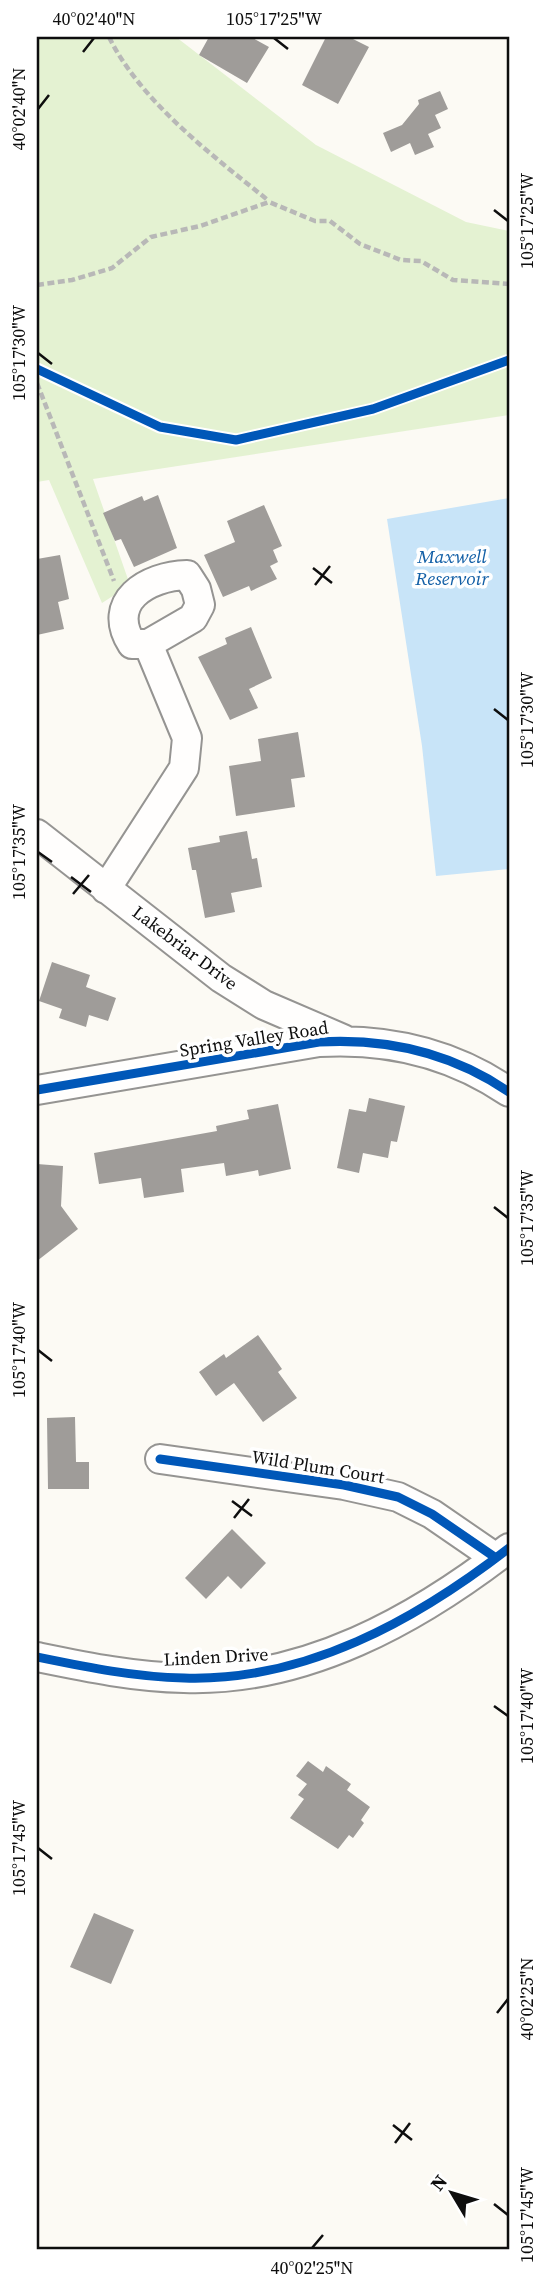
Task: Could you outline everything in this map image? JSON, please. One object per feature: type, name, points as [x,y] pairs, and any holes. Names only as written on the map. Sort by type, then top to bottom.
[{"type":"street","points":[[171,575],[187,575],[196,589],[200,605],[193,618],[148,644],[132,644],[123,631],[121,614],[128,598],[171,575]]},
{"type":"street","points":[[106,889],[184,768],[187,738],[148,644]]},
{"type":"street","name":"Lakebriar Drive","points":[[37,834],[221,978],[264,1005],[346,1040]]},
{"type":"street","name":"Spring Valley Road","points":[[37,1090],[319,1042],[346,1040],[381,1042],[426,1051],[482,1073],[509,1091]]},
{"type":"street","name":"Wild Plum Court","points":[[160,1459],[344,1485],[398,1497],[503,1553]]},
{"type":"street","name":"Linden Drive","points":[[37,1657],[127,1675],[187,1679],[248,1675],[305,1663],[346,1647],[425,1604],[503,1553]]},
{"type":"path","points":[[109,37],[121,61],[196,141],[269,202],[315,221],[330,220],[360,244],[401,260],[421,261],[453,280],[509,285]]},
{"type":"path","points":[[37,285],[112,268],[152,237],[200,226],[269,202]]},
{"type":"path","points":[[37,383],[111,576],[128,598]]},
{"type":"green space","points":[[37,37],[176,37],[316,145],[466,222],[509,231],[509,415],[93,479],[130,585],[102,603],[49,480],[37,482]]},
{"type":"water","name":"Maxwell Reservoir","points":[[509,498],[509,869],[436,876],[422,746],[387,519]]},
{"type":"building","points":[[209,37],[251,37],[269,47],[247,83],[199,55]]},
{"type":"building","points":[[326,37],[349,37],[369,47],[338,104],[302,85]]},
{"type":"building","points":[[440,91],[448,109],[435,115],[441,128],[428,134],[434,147],[415,155],[410,143],[391,152],[383,133],[402,125],[419,104],[418,100]]},
{"type":"building","points":[[158,495],[177,548],[134,567],[121,539],[115,541],[103,513],[142,496],[144,501]]},
{"type":"building","points":[[264,505],[282,546],[273,550],[278,562],[270,566],[277,579],[251,591],[249,586],[223,597],[204,555],[235,542],[227,521]]},
{"type":"building","points":[[60,555],[69,599],[58,602],[64,629],[37,635],[37,559]]},
{"type":"building","points":[[251,627],[272,678],[249,689],[258,708],[230,720],[198,657],[227,644],[225,638]]},
{"type":"building","points":[[298,732],[305,777],[291,779],[295,807],[236,816],[229,766],[261,761],[258,739]]},
{"type":"building","points":[[247,831],[252,859],[257,858],[262,887],[231,893],[235,912],[205,918],[196,870],[192,870],[188,848],[220,842],[219,836]]},
{"type":"building","points":[[52,962],[90,975],[86,987],[116,998],[108,1021],[89,1015],[86,1027],[59,1018],[62,1009],[39,1001]]},
{"type":"building","points":[[369,1098],[405,1106],[397,1142],[391,1141],[388,1158],[363,1153],[359,1173],[337,1168],[349,1109],[366,1112]]},
{"type":"building","points":[[278,1104],[291,1169],[259,1176],[258,1170],[226,1176],[224,1163],[181,1169],[184,1192],[144,1198],[141,1178],[99,1184],[94,1153],[217,1131],[216,1126],[249,1119],[247,1110]]},
{"type":"building","points":[[37,1164],[63,1166],[61,1206],[78,1229],[37,1261]]},
{"type":"building","points":[[258,1335],[282,1369],[278,1372],[297,1398],[263,1422],[234,1383],[216,1396],[199,1372],[224,1354],[226,1358]]},
{"type":"building","points":[[75,1417],[76,1462],[89,1462],[89,1489],[48,1489],[47,1418]]},
{"type":"building","points":[[232,1529],[266,1563],[241,1589],[228,1576],[206,1599],[185,1578]]},
{"type":"building","points":[[308,1761],[323,1772],[326,1766],[351,1784],[347,1790],[370,1807],[361,1820],[364,1823],[353,1838],[349,1835],[338,1849],[290,1818],[304,1799],[298,1795],[307,1784],[296,1776]]},
{"type":"building","points":[[94,1913],[134,1930],[111,1984],[70,1967]]},
{"type":"cycle path","points":[[37,369],[160,427],[236,440],[373,409],[509,360]]},
{"type":"cycle path","points":[[37,1090],[319,1042],[345,1041],[394,1046],[442,1058],[487,1078],[509,1092]]},
{"type":"cycle path","points":[[160,1459],[344,1485],[398,1497],[432,1514],[496,1558]]},
{"type":"cycle path","points":[[37,1657],[110,1671],[165,1677],[229,1677],[273,1670],[357,1642],[397,1622],[436,1599],[509,1548]]}]
